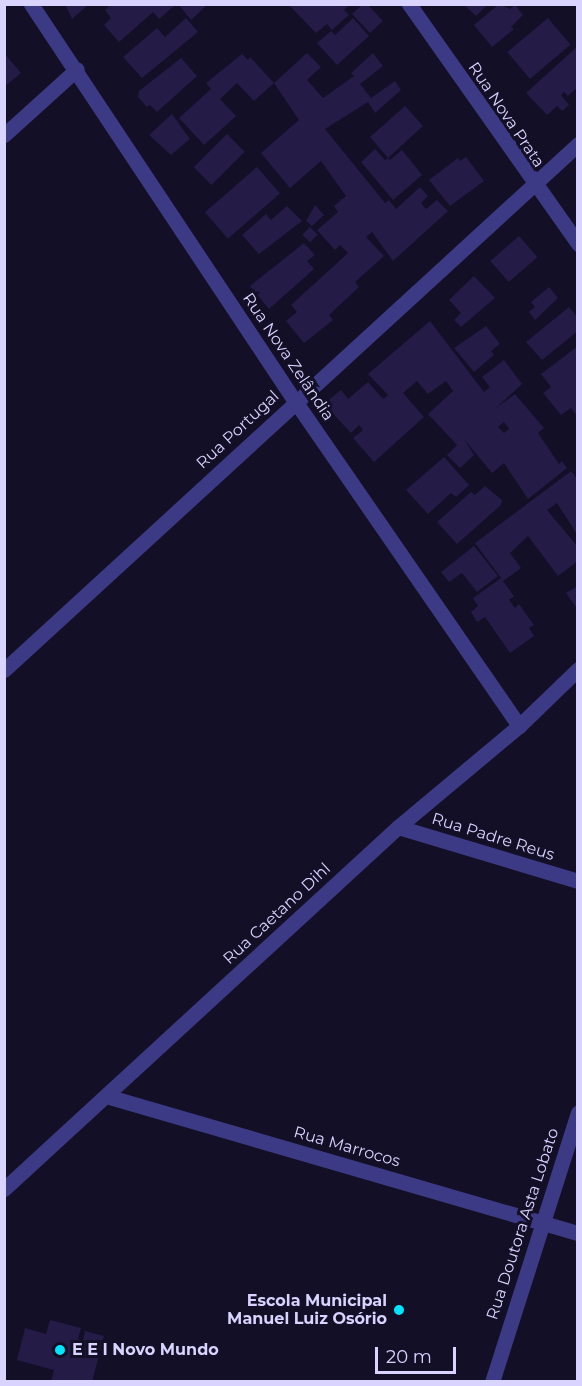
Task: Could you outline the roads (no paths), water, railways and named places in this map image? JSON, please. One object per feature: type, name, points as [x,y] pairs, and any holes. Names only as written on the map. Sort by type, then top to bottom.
[{"type":"street","name":"Rua Nova Zelândia","points":[[32,4],[295,401],[519,726]]},
{"type":"street","name":"Rua Nova Prata","points":[[409,4],[532,185],[578,244]]},
{"type":"street","points":[[4,135],[77,69]]},
{"type":"street","name":"Rua Portugal","points":[[4,670],[578,144]]},
{"type":"street","name":"Rua Caetano Dihl","points":[[4,1189],[398,827],[519,726],[578,669]]},
{"type":"street","name":"Rua Padre Reus","points":[[398,827],[578,881]]},
{"type":"street","name":"Rua Marrocos","points":[[105,1096],[578,1233]]},
{"type":"street","name":"Rua Doutora Asta Lobato","points":[[492,1382],[578,1112]]},
{"type":"place","name":"Escola Municipal Manuel Luiz Osório","points":[[399,1310]]},
{"type":"place","name":"E E I Novo Mundo","points":[[60,1350]]}]
